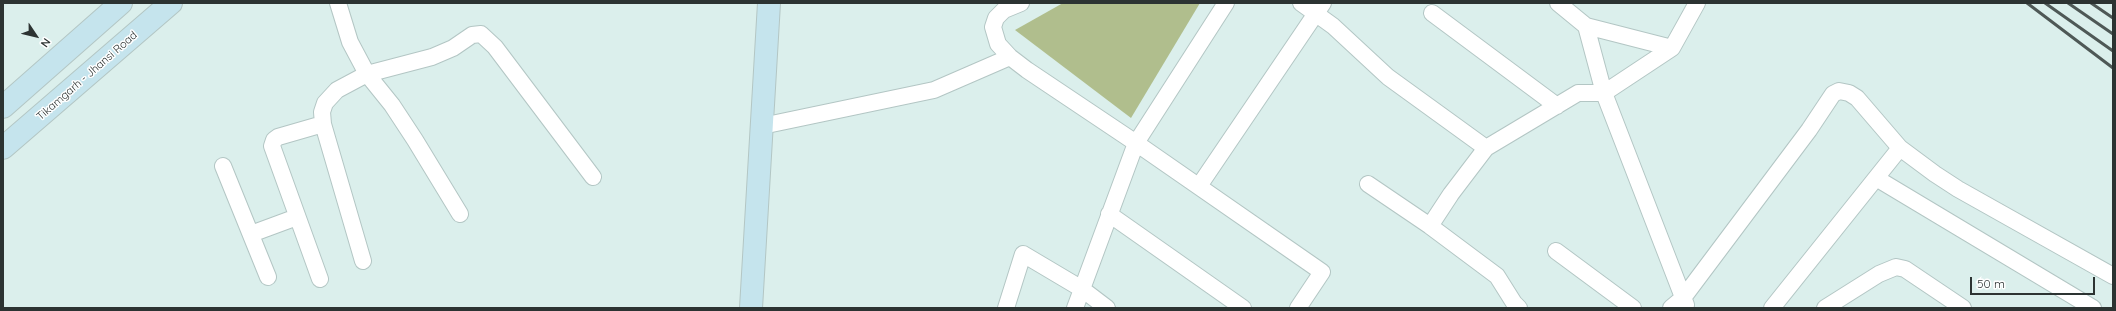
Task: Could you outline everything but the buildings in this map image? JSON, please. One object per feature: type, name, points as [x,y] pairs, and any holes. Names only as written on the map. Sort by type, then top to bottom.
[{"type":"street","points":[[3,107],[121,3]]},
{"type":"street","name":"Tikamgarh - Jhansi Road","points":[[3,148],[171,3]]},
{"type":"street","points":[[338,3],[350,42],[367,74],[392,105],[460,214]]},
{"type":"street","points":[[751,308],[769,3]]},
{"type":"street","points":[[1021,3],[1004,10],[996,18],[993,27],[998,44],[1010,57],[1136,142],[1322,272],[1298,308]]},
{"type":"street","points":[[1075,308],[1136,142],[1226,3]]},
{"type":"street","points":[[1301,3],[1319,8],[1333,26],[1388,78],[1486,148]]},
{"type":"street","points":[[1558,3],[1586,26],[1672,48]]},
{"type":"street","points":[[1430,226],[1450,194],[1486,148],[1578,93],[1604,93],[1672,48],[1697,3]]},
{"type":"street","points":[[1199,186],[1299,41],[1319,8]]},
{"type":"street","points":[[1432,13],[1557,106]]},
{"type":"street","points":[[1586,26],[1604,93],[1680,305]]},
{"type":"street","points":[[362,261],[323,124],[322,112],[325,103],[329,96],[367,74],[432,57],[453,48],[472,35],[481,34],[495,47],[593,177]]},
{"type":"street","points":[[762,126],[934,90],[1010,57]]},
{"type":"street","points":[[1680,305],[1834,94],[1839,90],[1849,93],[1856,98],[1900,148],[1958,189],[2113,276]]},
{"type":"street","points":[[320,279],[272,146],[274,140],[278,137],[323,124]]},
{"type":"street","points":[[1772,308],[1900,148]]},
{"type":"street","points":[[223,166],[268,277]]},
{"type":"street","points":[[1876,178],[2093,308]]},
{"type":"street","points":[[1368,184],[1430,226],[1497,276],[1514,303],[1519,308]]},
{"type":"street","points":[[1110,214],[1243,308]]},
{"type":"street","points":[[251,234],[297,217]]},
{"type":"street","points":[[1556,251],[1633,308]]},
{"type":"street","points":[[1006,308],[1023,254],[1082,289],[1107,308]]},
{"type":"street","points":[[1827,307],[1879,274],[1896,267],[1905,269],[1963,308]]},
{"type":"green space","points":[[1063,3],[1200,3],[1131,118],[1015,30]]},
{"type":"railway","points":[[2027,3],[2113,68]]},
{"type":"railway","points":[[2045,3],[2113,51]]},
{"type":"railway","points":[[2068,3],[2113,34]]},
{"type":"railway","points":[[2091,3],[2113,18]]}]
